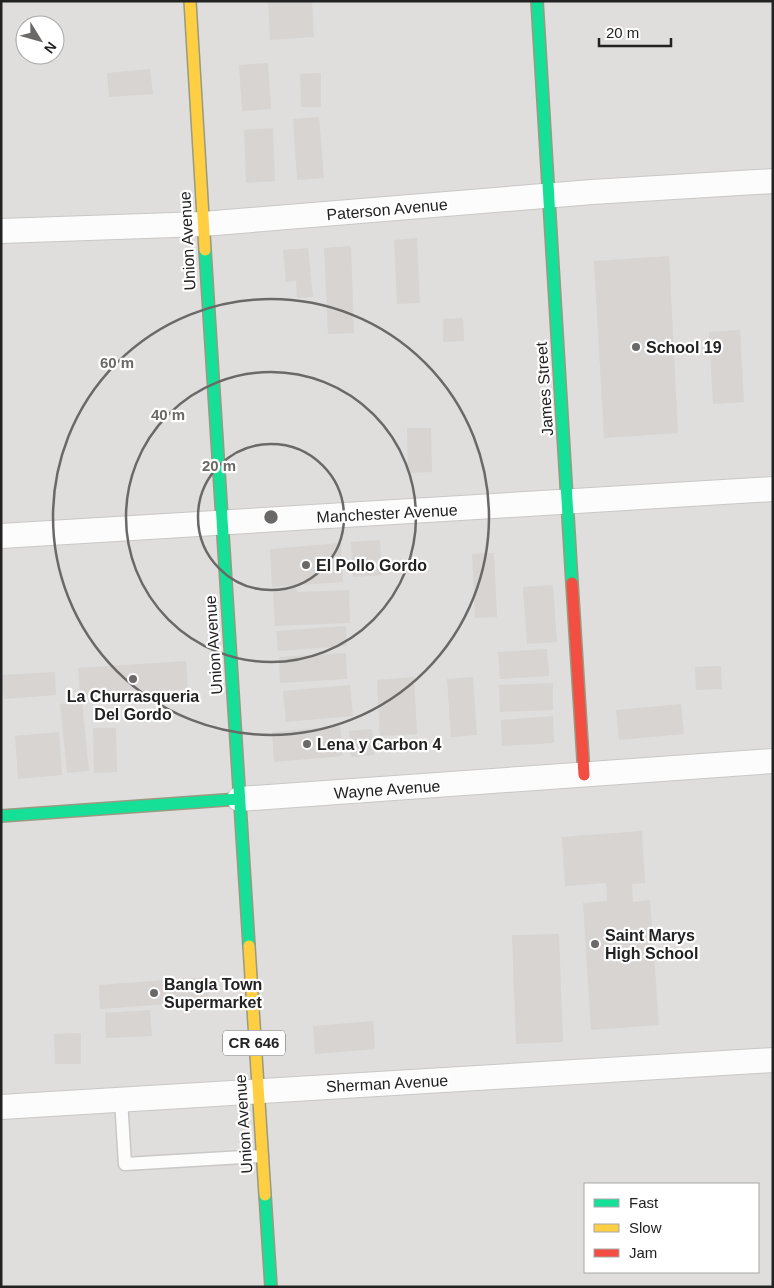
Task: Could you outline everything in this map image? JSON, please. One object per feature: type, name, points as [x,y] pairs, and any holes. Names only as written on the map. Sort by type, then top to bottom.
[{"type":"main road","name":"Union Avenue","points":[[190,1],[202,224],[271,1287]]},
{"type":"main road","name":"James Street","points":[[537,1],[584,775]]},
{"type":"main road","name":"Wayne Avenue","points":[[1,816],[239,799]]},
{"type":"street","name":"Paterson Avenue","points":[[1,231],[202,224],[549,195],[773,181]]},
{"type":"street","name":"Manchester Avenue","points":[[1,536],[773,489]]},
{"type":"street","name":"Wayne Avenue","points":[[239,799],[773,760]]},
{"type":"street","name":"Sherman Avenue","points":[[1,1107],[773,1060]]},
{"type":"lane","points":[[122,1099],[125,1164],[262,1156]]},
{"type":"shaded area","points":[[1,1],[773,1],[773,1287],[1,1287]]},
{"type":"building","points":[[268,1],[312,1],[314,37],[270,40]]},
{"type":"building","points":[[268,63],[271,109],[242,111],[239,65]]},
{"type":"building","points":[[150,69],[153,94],[109,97],[107,73]]},
{"type":"building","points":[[321,73],[321,107],[301,107],[300,74]]},
{"type":"building","points":[[319,117],[324,178],[297,180],[293,119]]},
{"type":"building","points":[[273,128],[275,181],[246,183],[244,130]]},
{"type":"building","points":[[417,238],[420,303],[397,304],[394,240]]},
{"type":"building","points":[[351,246],[354,333],[328,334],[324,248]]},
{"type":"building","points":[[308,248],[313,297],[297,298],[296,281],[286,282],[283,250]]},
{"type":"building","name":"School 19","points":[[669,256],[678,433],[604,438],[594,261]]},
{"type":"building","points":[[463,318],[464,341],[443,342],[443,319]]},
{"type":"building","points":[[740,330],[744,402],[713,404],[709,332]]},
{"type":"building","points":[[407,428],[431,428],[432,472],[408,473]]},
{"type":"building","points":[[380,540],[382,575],[353,577],[351,542]]},
{"type":"building","name":"El Pollo Gordo","points":[[341,543],[343,582],[272,587],[270,549]]},
{"type":"building","points":[[494,553],[497,617],[475,618],[472,554]]},
{"type":"building","points":[[553,585],[557,642],[527,644],[523,587]]},
{"type":"building","points":[[296,587],[297,592],[349,590],[350,623],[275,626],[273,588]]},
{"type":"building","points":[[346,626],[347,646],[278,651],[276,631]]},
{"type":"building","points":[[547,649],[549,676],[500,679],[498,652]]},
{"type":"building","points":[[346,653],[347,679],[280,683],[279,657]]},
{"type":"building","name":"La Churrasqueria Del Gordo","points":[[186,661],[188,689],[80,697],[78,668]]},
{"type":"building","points":[[721,666],[722,689],[696,690],[695,667]]},
{"type":"building","points":[[55,672],[56,695],[4,699],[2,675]]},
{"type":"building","points":[[414,677],[417,734],[380,736],[377,680]]},
{"type":"building","points":[[473,677],[477,735],[451,737],[447,679]]},
{"type":"building","points":[[553,683],[553,710],[500,712],[499,685]]},
{"type":"building","points":[[350,685],[353,716],[286,722],[283,691]]},
{"type":"building","points":[[82,701],[89,771],[67,773],[60,704]]},
{"type":"building","points":[[681,704],[684,734],[619,740],[616,710]]},
{"type":"building","points":[[553,716],[554,743],[502,746],[501,720]]},
{"type":"building","name":"Lena y Carbon 4","points":[[340,726],[343,756],[274,762],[272,732]]},
{"type":"building","points":[[93,728],[116,728],[117,772],[94,773]]},
{"type":"building","points":[[372,729],[374,755],[351,757],[349,731]]},
{"type":"building","points":[[59,732],[62,775],[18,779],[15,736]]},
{"type":"building","points":[[642,831],[645,883],[632,884],[633,902],[650,900],[659,1025],[591,1030],[583,903],[607,901],[606,883],[565,886],[562,837]]},
{"type":"building","points":[[559,934],[563,1042],[516,1044],[512,935]]},
{"type":"building","name":"Bangla Town Supermarket","points":[[207,977],[209,1001],[100,1009],[99,985]]},
{"type":"building","points":[[150,1010],[152,1036],[106,1038],[105,1013]]},
{"type":"building","points":[[373,1021],[375,1049],[315,1054],[313,1026]]},
{"type":"building","points":[[81,1033],[81,1064],[55,1064],[54,1034]]},
{"type":"traffic: fast","points":[[537,1],[572,583]]},
{"type":"traffic: fast","points":[[205,250],[249,946]]},
{"type":"traffic: fast","points":[[1,816],[239,799]]},
{"type":"traffic: fast","points":[[265,1195],[271,1287]]},
{"type":"traffic: slow","points":[[190,1],[205,250]]},
{"type":"traffic: slow","points":[[249,946],[265,1195]]},
{"type":"traffic: jam","points":[[572,583],[584,775]]},
{"type":"place","name":"School 19","points":[[636,347]]},
{"type":"place","name":"El Pollo Gordo","points":[[306,565]]},
{"type":"place","name":"La Churrasqueria Del Gordo","points":[[133,679]]},
{"type":"place","name":"Lena y Carbon 4","points":[[307,744]]},
{"type":"place","name":"Saint Marys High School","points":[[595,944]]},
{"type":"place","name":"Bangla Town Supermarket","points":[[154,993]]}]
